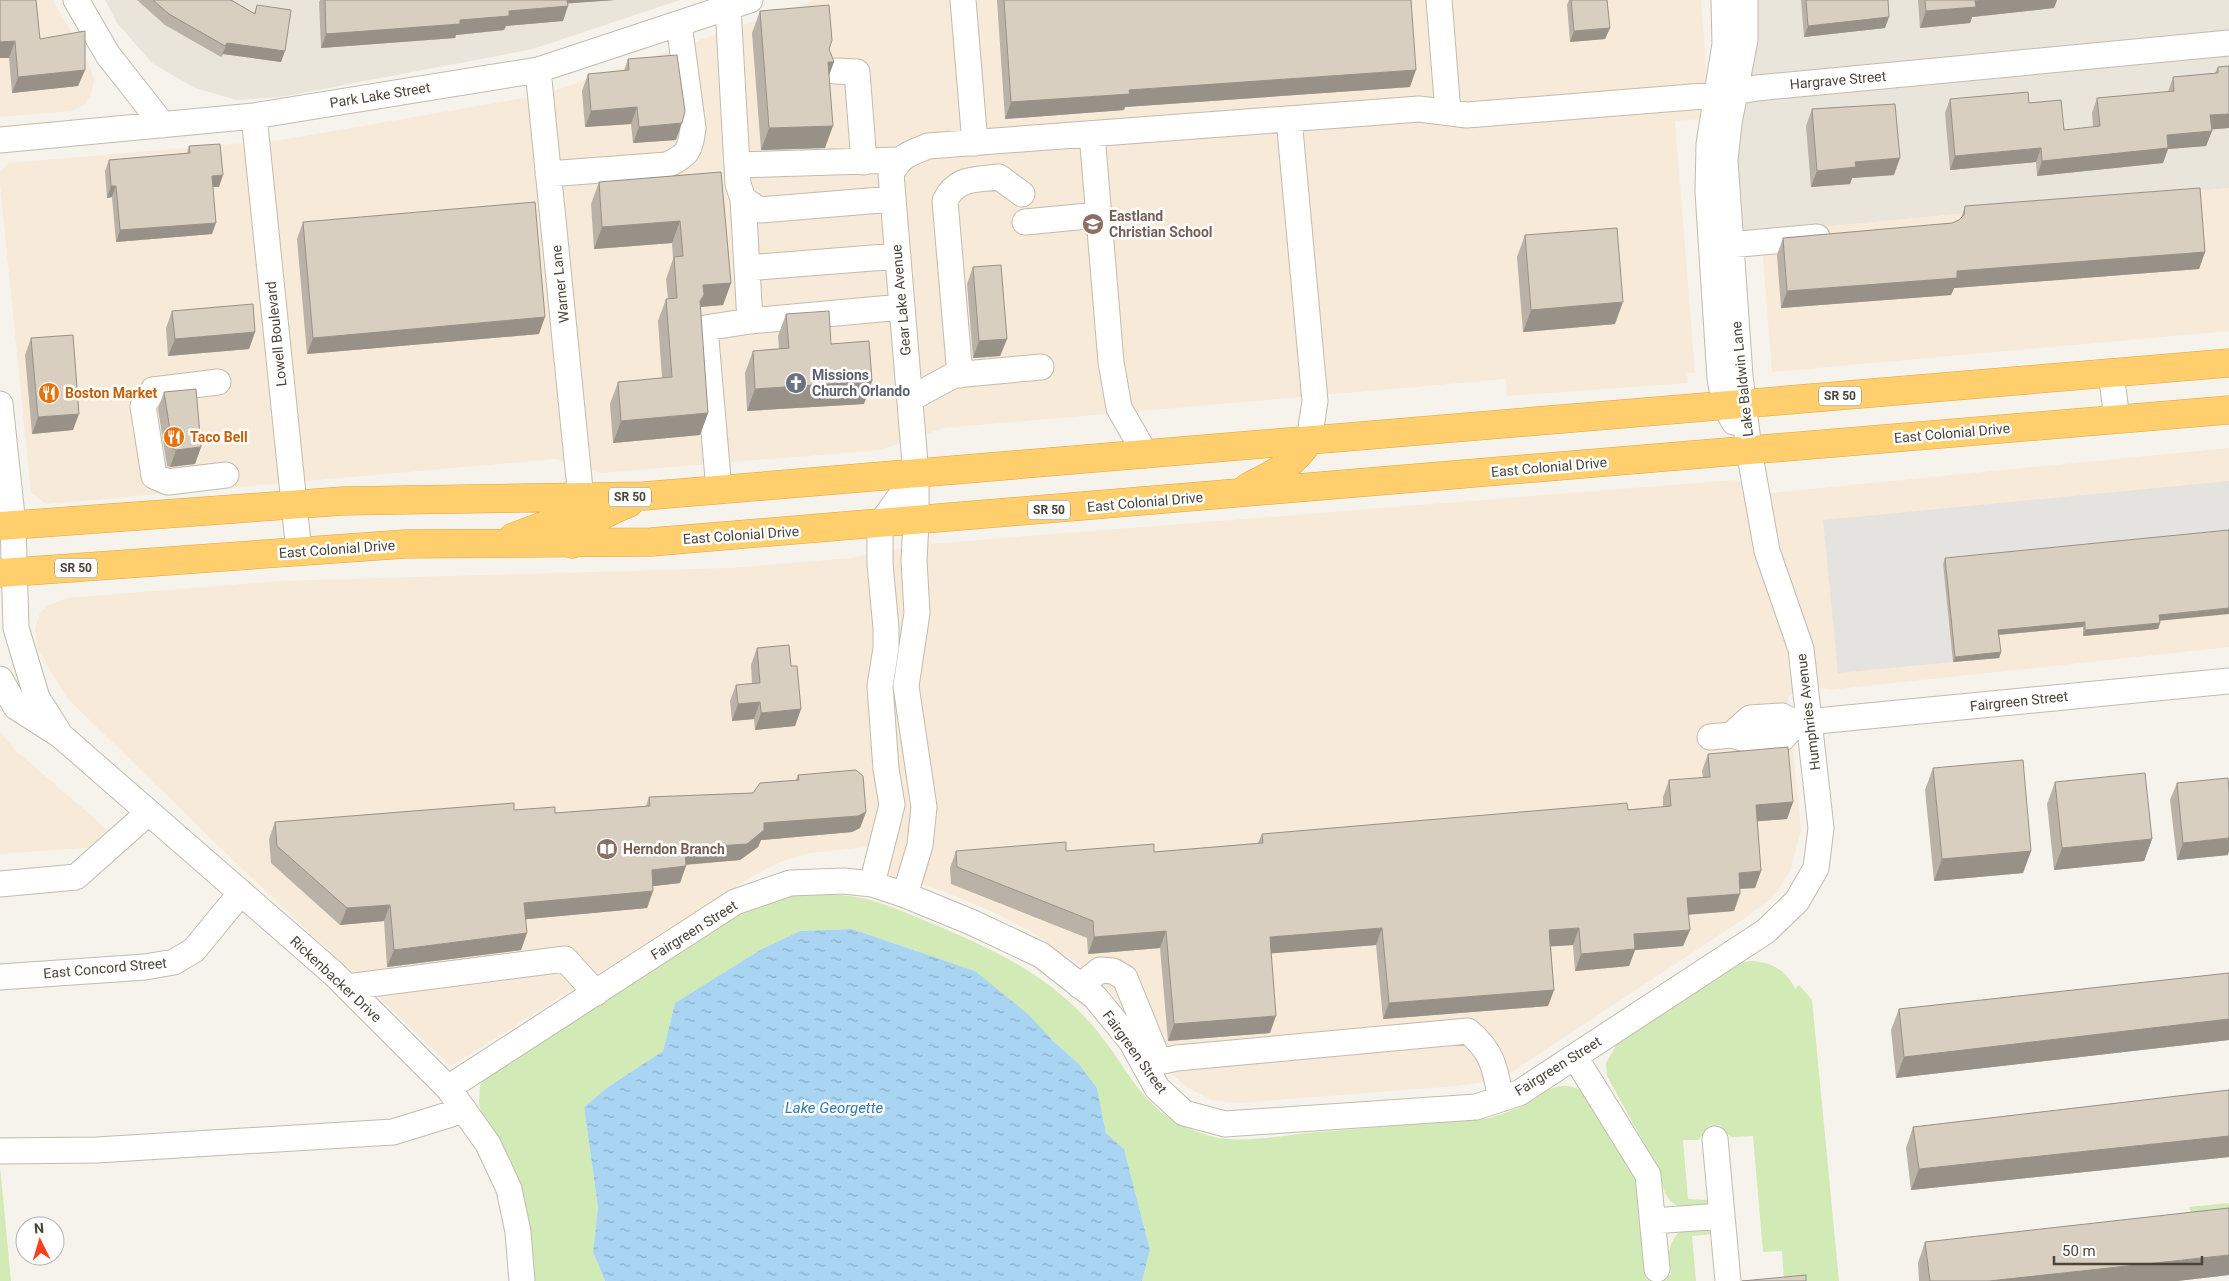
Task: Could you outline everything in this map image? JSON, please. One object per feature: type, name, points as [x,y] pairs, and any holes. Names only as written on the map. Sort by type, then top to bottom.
[{"type":"highway","name":"SR 50","points":[[6,525],[343,501],[581,499],[644,496],[2229,363]]},
{"type":"highway","name":"East Colonial Drive","points":[[7,573],[405,544],[650,542],[2229,410]]},
{"type":"highway","points":[[1233,494],[1282,470],[1297,458],[1309,441]]},
{"type":"highway","points":[[572,544],[582,529],[597,516],[644,496]]},
{"type":"highway","points":[[493,543],[536,531],[558,520],[581,499]]},
{"type":"street","points":[[76,0],[108,55],[163,125]]},
{"type":"street","points":[[963,0],[975,143]]},
{"type":"street","points":[[1439,0],[1448,112]]},
{"type":"street","name":"Lake Baldwin Lane","points":[[1724,0],[1725,160],[1730,245],[1734,405]]},
{"type":"street","name":"Lake Baldwin Lane","points":[[1745,0],[1745,40],[1709,144],[1708,192],[1720,378],[1734,405],[1749,450]]},
{"type":"street","points":[[739,4],[737,165],[738,184],[743,198],[750,321]]},
{"type":"street","name":"Park Lake Street","points":[[0,140],[254,116],[538,70],[739,4]]},
{"type":"street","points":[[548,174],[667,165],[685,156],[690,144],[693,128],[679,24]]},
{"type":"street","name":"Hargrave Street","points":[[898,160],[928,146],[1419,109],[1467,115],[1726,93],[2229,43]]},
{"type":"street","name":"Warner Lane","points":[[538,70],[581,499]]},
{"type":"street","points":[[835,71],[857,72],[864,162]]},
{"type":"street","name":"Lowell Boulevard","points":[[254,116],[299,552]]},
{"type":"street","points":[[1289,119],[1314,401],[1309,441]]},
{"type":"street","points":[[1092,134],[1111,362],[1119,408],[1146,455]]},
{"type":"street","points":[[737,165],[898,160]]},
{"type":"street","name":"Gear Lake Avenue","points":[[898,160],[891,174],[916,474],[914,561],[917,613],[906,686],[929,835],[905,895]]},
{"type":"street","points":[[960,374],[945,202],[950,190],[964,181],[999,177],[1022,194]]},
{"type":"street","points":[[743,198],[760,210],[893,199]]},
{"type":"street","points":[[1025,222],[1099,215]]},
{"type":"street","points":[[1730,245],[1838,235]]},
{"type":"street","points":[[747,268],[898,256]]},
{"type":"street","points":[[719,490],[705,328],[750,321],[902,307]]},
{"type":"street","points":[[910,399],[954,375],[1041,367]]},
{"type":"street","points":[[2112,374],[2117,419]]},
{"type":"street","points":[[218,382],[153,390],[143,406],[154,476],[168,482],[226,475]]},
{"type":"street","name":"Rickenbacker Drive","points":[[0,404],[7,573],[16,628],[37,698],[60,735]]},
{"type":"street","name":"Humphries Avenue","points":[[1749,450],[1767,551],[1801,649],[1803,722],[1821,828],[1816,868],[1797,901],[1766,931]]},
{"type":"street","points":[[916,474],[880,524],[880,564],[886,628],[886,648],[880,686],[886,769],[892,805],[903,825],[929,835]]},
{"type":"street","name":"Fairgreen Street","points":[[1803,722],[2229,681]]},
{"type":"street","name":"Rickenbacker Drive","points":[[2,689],[16,707],[60,735],[347,987],[448,1088],[488,1144],[509,1189],[518,1232],[522,1281]]},
{"type":"street","points":[[1721,736],[1753,741],[1783,738],[1803,722]]},
{"type":"street","points":[[872,884],[892,805]]},
{"type":"street","points":[[0,884],[76,877],[148,813]]},
{"type":"street","name":"Fairgreen Street","points":[[448,1088],[735,902],[790,883],[844,881],[872,884],[905,895],[971,922],[1041,955],[1095,997],[1130,1041],[1152,1064],[1157,1088],[1184,1113],[1225,1124],[1476,1107],[1520,1093],[1766,931]]},
{"type":"street","name":"East Concord Street","points":[[0,977],[145,967],[174,962],[194,950],[240,894]]},
{"type":"street","points":[[347,987],[565,959],[596,993]]},
{"type":"street","points":[[1080,986],[1100,970],[1113,971],[1125,978],[1152,1064],[1177,1058],[1468,1031],[1483,1043],[1493,1059],[1502,1099]]},
{"type":"street","points":[[1575,1056],[1648,1175],[1657,1269]]},
{"type":"street","points":[[0,1151],[97,1150],[394,1132],[464,1110]]},
{"type":"street","points":[[1715,1139],[1728,1281]]},
{"type":"street","points":[[1653,1221],[1722,1216]]},
{"type":"shaded area","points":[[0,0],[53,0],[89,64],[94,80],[92,92],[85,104],[72,111],[0,117]]},
{"type":"shaded area","points":[[105,0],[680,0],[533,49],[281,97],[237,100],[195,88],[152,63],[117,23]]},
{"type":"shaded area","points":[[815,0],[1701,0],[1710,118],[1675,121],[1695,373],[1687,373],[1688,383],[1507,396],[1506,379],[944,428],[880,450],[601,473],[555,459],[46,504],[31,493],[0,185],[0,173],[8,163],[281,140],[542,95]]},
{"type":"shaded area","points":[[1721,0],[2229,0],[2229,188],[1739,235]]},
{"type":"shaded area","points":[[2229,188],[2229,331],[1772,372],[1761,233]]},
{"type":"shaded area","points":[[2229,448],[2229,647],[1829,690],[1815,686],[1759,494]]},
{"type":"shaded area","points":[[1734,480],[1745,483],[1795,670],[1795,691],[1788,697],[1801,831],[1790,872],[1774,896],[1748,916],[1509,1074],[1485,1082],[1456,1086],[1239,1103],[1211,1100],[1188,1088],[1174,1076],[1139,1027],[1113,995],[1078,964],[1035,934],[995,913],[943,891],[878,873],[875,846],[809,853],[780,862],[751,877],[451,1066],[233,860],[67,698],[37,648],[35,628],[40,613],[49,605],[67,598],[281,581],[730,568],[850,558],[917,545]]},
{"type":"shaded area","points":[[2229,481],[2229,536],[1943,564],[1953,662],[1838,673],[1823,520]]},
{"type":"shaded area","points":[[0,731],[14,749],[125,845],[0,854]]},
{"type":"green space","points":[[804,894],[862,898],[910,914],[1002,955],[1041,979],[1076,1008],[1107,1043],[1140,1091],[1152,1104],[1185,1127],[1207,1135],[1244,1140],[1489,1118],[1518,1108],[1552,1088],[1568,1086],[1577,1089],[1588,1095],[1635,1178],[1646,1278],[1671,1275],[1669,1252],[1672,1242],[1679,1232],[1711,1228],[1713,1234],[1692,1236],[1696,1281],[1142,1281],[1150,1250],[1124,1149],[1106,1133],[1097,1088],[1079,1064],[975,971],[852,929],[800,931],[760,950],[675,1003],[663,1051],[608,1087],[584,1107],[598,1207],[593,1252],[605,1281],[532,1281],[479,1104],[480,1086],[485,1074],[730,917],[788,896]]},
{"type":"green space","points":[[1751,961],[1765,963],[1778,968],[1788,977],[1795,989],[1799,985],[1812,1000],[1839,1281],[1784,1281],[1782,1251],[1763,1252],[1753,1136],[1732,1137],[1722,1134],[1721,1125],[1709,1126],[1710,1135],[1702,1136],[1698,1140],[1683,1140],[1688,1199],[1710,1200],[1709,1205],[1681,1208],[1670,1201],[1665,1193],[1655,1163],[1607,1076],[1606,1063],[1618,1042],[1735,963]]},
{"type":"green space","points":[[0,1166],[11,1281],[0,1281]]},
{"type":"green space","points":[[2229,1203],[2229,1229],[2196,1233],[2189,1207]]},
{"type":"water","name":"Lake Georgette","points":[[852,929],[975,971],[1029,1015],[1053,1041],[1079,1064],[1097,1088],[1106,1133],[1124,1149],[1150,1250],[1142,1281],[605,1281],[593,1252],[598,1207],[584,1107],[608,1087],[663,1051],[675,1003],[760,950],[800,931]]},
{"type":"building","points":[[0,0],[36,0],[40,39],[85,31],[85,70],[18,77],[15,41],[0,42]]},
{"type":"building","points":[[153,0],[231,0],[255,14],[257,5],[291,10],[285,51],[227,43],[225,46],[169,14]]},
{"type":"building","points":[[325,0],[567,0],[568,6],[509,11],[509,16],[460,20],[460,24],[326,34]]},
{"type":"building","points":[[1004,0],[1411,0],[1416,70],[1129,90],[1130,94],[1011,102]]},
{"type":"building","points":[[1571,0],[1607,0],[1610,28],[1574,31]]},
{"type":"building","points":[[1806,0],[1888,0],[1889,17],[1808,26]]},
{"type":"building","points":[[1925,0],[1985,0],[1975,1],[1976,7],[1926,11]]},
{"type":"building","points":[[829,5],[832,40],[829,49],[834,62],[828,62],[833,126],[769,128],[760,11]]},
{"type":"building","points":[[677,55],[685,111],[682,123],[639,127],[637,107],[591,111],[588,74],[629,70],[628,59]]},
{"type":"building","points":[[2229,66],[2229,114],[2210,115],[2212,131],[2167,135],[2168,148],[2042,161],[2041,148],[1955,156],[1950,99],[2028,92],[2029,103],[2061,100],[2064,130],[2100,126],[2097,98],[2174,91],[2173,77],[2218,73],[2218,67]]},
{"type":"building","points":[[1895,104],[1900,158],[1855,162],[1856,167],[1817,171],[1812,109]]},
{"type":"building","points":[[220,144],[223,175],[212,176],[216,223],[120,230],[116,186],[111,186],[109,160],[190,153],[189,146]]},
{"type":"building","points":[[721,172],[731,283],[703,285],[704,295],[700,301],[708,413],[621,421],[618,382],[672,377],[666,299],[677,298],[674,257],[683,256],[680,221],[602,227],[599,182]]},
{"type":"building","points":[[2200,188],[2205,252],[1957,271],[1957,278],[1787,291],[1783,238],[1952,223],[1964,215],[1965,206]]},
{"type":"building","points":[[535,202],[545,317],[313,338],[303,222]]},
{"type":"building","points":[[1617,228],[1623,302],[1531,310],[1525,235]]},
{"type":"building","points":[[1001,265],[1007,339],[979,341],[973,267]]},
{"type":"building","points":[[253,304],[255,332],[175,339],[172,311]]},
{"type":"building","points":[[829,311],[831,344],[869,341],[872,381],[755,389],[753,351],[789,348],[786,314]]},
{"type":"building","name":"Boston Market","points":[[73,335],[79,414],[38,417],[31,338]]},
{"type":"building","points":[[196,389],[201,447],[173,449],[164,392]]},
{"type":"building","points":[[2229,530],[2229,608],[2159,615],[2160,623],[2085,630],[2085,622],[1998,630],[2001,652],[1955,657],[1945,558]]},
{"type":"building","points":[[789,645],[791,666],[797,666],[801,709],[761,713],[760,702],[738,704],[736,685],[760,683],[757,648]]},
{"type":"building","points":[[1788,747],[1793,802],[1756,805],[1761,871],[1739,873],[1740,894],[1687,898],[1690,930],[1634,934],[1635,949],[1581,954],[1579,928],[1549,930],[1554,990],[1389,1003],[1382,928],[1270,937],[1276,1016],[1174,1024],[1166,931],[1094,937],[1093,921],[957,867],[956,851],[1066,842],[1066,851],[1154,844],[1154,852],[1263,843],[1262,834],[1627,803],[1628,810],[1671,806],[1669,780],[1710,777],[1708,754]]},
{"type":"building","points":[[2023,760],[2031,851],[1942,859],[1933,768]]},
{"type":"building","points":[[856,770],[863,776],[866,812],[858,816],[764,823],[764,830],[747,844],[685,848],[686,866],[652,870],[653,891],[524,903],[527,933],[394,950],[390,905],[347,908],[277,846],[275,822],[514,803],[514,810],[555,807],[555,813],[650,806],[649,797],[753,793],[760,783],[799,780],[798,775]]},
{"type":"building","points":[[2145,773],[2152,839],[2062,848],[2055,782]]},
{"type":"building","points":[[2228,778],[2229,838],[2183,843],[2177,783]]},
{"type":"building","points":[[2229,973],[2229,1019],[1904,1057],[1899,1009]]},
{"type":"building","points":[[2229,1090],[2229,1136],[1919,1169],[1913,1127]]},
{"type":"building","points":[[2229,1208],[2229,1255],[1989,1281],[1930,1281],[1925,1242]]},
{"type":"building","points":[[1806,1275],[1806,1281],[1742,1281]]},
{"type":"place","name":"Eastland Christian School","points":[[1093,224]]},
{"type":"place","name":"Missions Church Orlando","points":[[796,383]]},
{"type":"place","name":"Boston Market","points":[[49,393]]},
{"type":"place","name":"Taco Bell","points":[[174,437]]},
{"type":"place","name":"Herndon Branch","points":[[607,849]]}]
